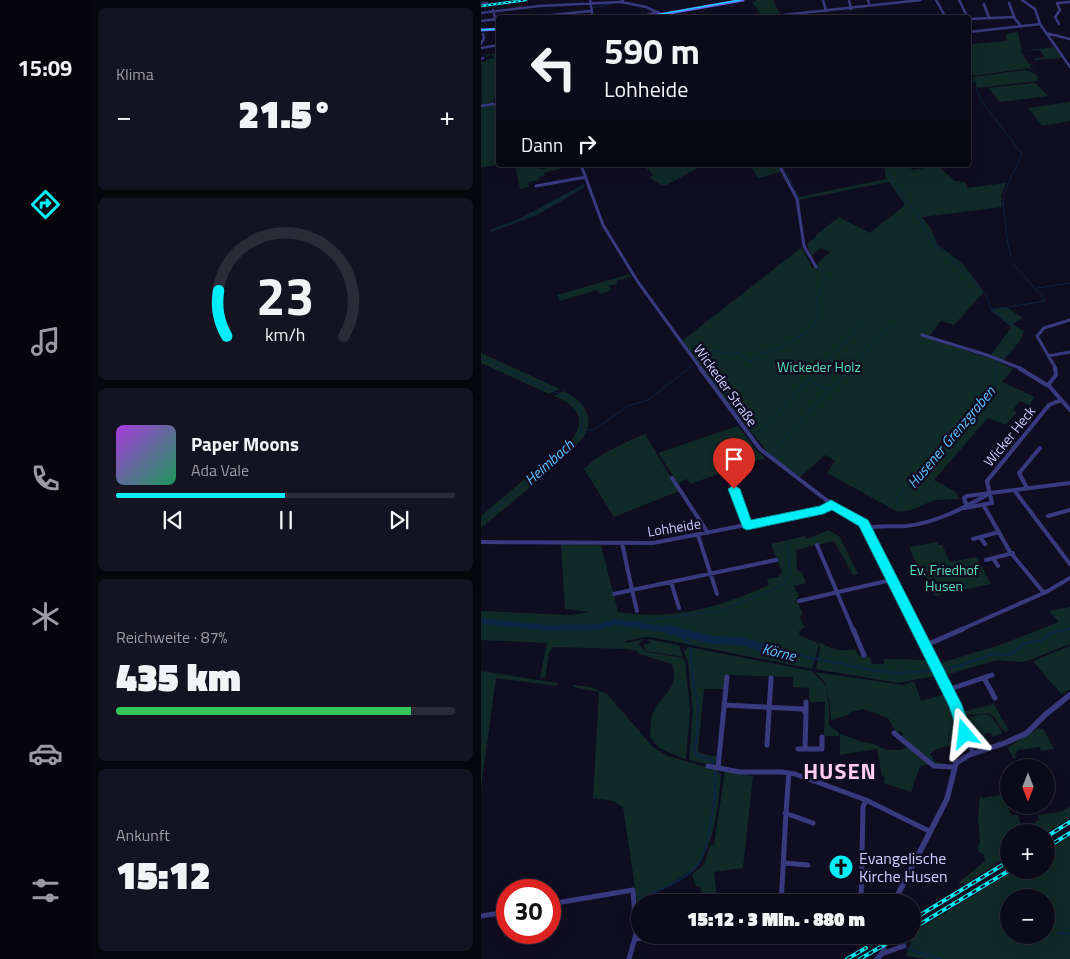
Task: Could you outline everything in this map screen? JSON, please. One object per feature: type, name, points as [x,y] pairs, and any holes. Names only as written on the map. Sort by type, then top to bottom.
[{"type":"main road","points":[[652,15],[743,0]]},
{"type":"main road","points":[[482,32],[496,29]]},
{"type":"street","points":[[823,0],[826,11]]},
{"type":"street","points":[[849,0],[851,9]]},
{"type":"street","points":[[886,0],[887,4]]},
{"type":"street","points":[[781,15],[921,0]]},
{"type":"street","points":[[936,0],[944,15]]},
{"type":"street","points":[[959,0],[966,15]]},
{"type":"street","points":[[1022,0],[1035,9],[1040,24],[1070,67]]},
{"type":"street","points":[[1032,0],[1033,5]]},
{"type":"street","points":[[481,13],[494,10],[590,1],[620,2],[642,6],[660,13]]},
{"type":"street","points":[[590,1],[592,15]]},
{"type":"street","points":[[1059,24],[1055,17],[1061,10],[1057,3],[1070,2]]},
{"type":"street","points":[[481,4],[487,3]]},
{"type":"street","points":[[1009,3],[1021,26]]},
{"type":"street","points":[[984,4],[989,18]]},
{"type":"street","points":[[493,6],[496,15]]},
{"type":"street","points":[[551,15],[591,11]]},
{"type":"street","points":[[971,18],[1015,17]]},
{"type":"street","points":[[481,21],[496,20]]},
{"type":"street","points":[[971,32],[1040,24]]},
{"type":"street","points":[[482,32],[484,38],[481,46],[496,45]]},
{"type":"street","points":[[1046,33],[1070,39]]},
{"type":"street","points":[[481,106],[496,104]]},
{"type":"street","name":"Wickeder Straße","points":[[582,167],[603,225],[638,282],[753,441],[785,470],[867,528],[891,580],[958,711],[973,753]]},
{"type":"street","points":[[780,167],[797,198],[804,246],[815,267]]},
{"type":"street","points":[[536,186],[586,177]]},
{"type":"street","points":[[1048,385],[1057,372],[1039,343],[1039,334],[1044,328],[1070,320]]},
{"type":"street","points":[[922,335],[999,360],[1048,385],[1070,410]]},
{"type":"street","points":[[1048,356],[1070,352]]},
{"type":"street","name":"Wicker Heck","points":[[991,494],[987,481],[1049,405],[1061,400]]},
{"type":"street","points":[[1027,488],[1019,472],[1040,448]]},
{"type":"street","points":[[730,477],[747,525]]},
{"type":"street","points":[[672,478],[708,533]]},
{"type":"street","points":[[732,482],[739,481]]},
{"type":"street","points":[[966,507],[965,496],[1070,483]]},
{"type":"street","points":[[1014,490],[1021,503],[1070,564]]},
{"type":"street","points":[[966,507],[984,506],[992,503],[991,494]]},
{"type":"street","points":[[867,528],[919,524],[966,507],[991,494]]},
{"type":"street","name":"Lohheide","points":[[481,542],[653,543],[823,510],[831,504]]},
{"type":"street","points":[[984,506],[1030,578],[1044,592]]},
{"type":"street","points":[[1049,516],[1069,510]]},
{"type":"street","points":[[1055,514],[1060,519]]},
{"type":"street","points":[[973,539],[999,532]]},
{"type":"street","points":[[698,535],[717,594]]},
{"type":"street","points":[[980,537],[985,544]]},
{"type":"street","points":[[622,543],[637,611]]},
{"type":"street","points":[[817,545],[864,655]]},
{"type":"street","points":[[986,560],[1013,553]]},
{"type":"street","points":[[993,558],[998,566]]},
{"type":"street","points":[[614,594],[776,560]]},
{"type":"street","points":[[924,646],[1044,592],[1070,578]]},
{"type":"street","points":[[799,601],[891,580]]},
{"type":"street","points":[[671,582],[679,608]]},
{"type":"street","points":[[947,690],[992,675]]},
{"type":"street","points":[[718,768],[727,677]]},
{"type":"street","points":[[767,745],[771,678]]},
{"type":"street","points":[[984,678],[995,698]]},
{"type":"street","points":[[898,894],[947,799],[955,767],[959,761],[973,753],[1012,741],[1027,733],[1045,715],[1070,695]]},
{"type":"street","points":[[805,749],[806,702]]},
{"type":"street","points":[[724,705],[800,708],[806,712]]},
{"type":"street","points":[[894,733],[935,766],[955,767]]},
{"type":"street","points":[[798,748],[822,749],[822,738]]},
{"type":"street","points":[[708,766],[740,772],[789,773],[866,800],[929,831]]},
{"type":"street","points":[[782,894],[785,813],[789,773]]},
{"type":"street","points":[[861,894],[863,807],[866,800]]},
{"type":"street","points":[[785,813],[813,822]]},
{"type":"street","points":[[784,863],[808,864]]},
{"type":"street","points":[[561,902],[633,890],[633,894]]},
{"type":"street","points":[[481,916],[496,914]]},
{"type":"street","points":[[629,959],[634,944]]},
{"type":"street","points":[[882,944],[884,953]]},
{"type":"street","points":[[877,959],[884,953],[904,946]]},
{"type":"green space","points":[[755,0],[773,0],[780,14],[761,15],[752,2],[756,2]]},
{"type":"green space","points":[[1018,32],[1022,51],[1020,51],[1029,64],[1036,64],[1030,65],[1031,68],[1038,70],[1029,68],[973,76],[971,44],[1007,41],[1006,34]]},
{"type":"green space","points":[[1054,47],[1062,58],[1035,60],[1034,58],[1045,58],[1040,50],[1023,51]]},
{"type":"green space","points":[[496,53],[496,96],[493,103],[482,105],[481,61],[486,62],[486,60],[494,58],[492,55],[486,57],[486,55],[481,55]]},
{"type":"green space","points":[[1025,70],[1034,73],[1038,77],[1037,81],[977,88],[973,77]]},
{"type":"green space","points":[[1035,83],[1048,96],[1000,102],[988,88]]},
{"type":"green space","points":[[1070,102],[1070,121],[1042,126],[1028,108]]},
{"type":"green space","points":[[496,104],[496,165],[481,167],[481,107]]},
{"type":"green space","points":[[515,167],[538,167],[540,169],[567,167],[544,173],[545,176],[539,177],[540,180],[528,182],[529,187],[520,189]]},
{"type":"green space","points":[[644,167],[700,167],[666,185],[662,185],[650,178],[653,174]]},
{"type":"green space","points":[[751,167],[778,167],[781,172],[758,178]]},
{"type":"green space","name":"Wickeder Holz","points":[[884,167],[910,167],[912,170],[939,167],[955,181],[965,182],[967,188],[1006,183],[1001,196],[1002,207],[922,217],[931,229],[937,244],[964,265],[984,292],[954,325],[941,321],[928,338],[989,358],[1011,327],[990,309],[1006,307],[1023,318],[1013,324],[1024,331],[1020,341],[1001,363],[1013,369],[1002,382],[1035,397],[1029,405],[1020,401],[1013,410],[1017,412],[1006,425],[988,418],[934,480],[956,492],[959,499],[935,500],[911,510],[898,512],[827,473],[835,461],[825,455],[799,478],[771,456],[727,403],[682,341],[802,247],[812,268],[830,252],[821,248],[811,256],[807,244],[839,217],[870,233],[905,205],[889,182],[799,200],[798,197],[886,179]]},
{"type":"green space","points":[[584,184],[585,187],[537,215],[491,232],[490,230],[519,219]]},
{"type":"green space","points":[[630,274],[631,277],[616,281],[618,284],[609,286],[612,290],[600,294],[597,290],[560,301],[557,295]]},
{"type":"green space","points":[[481,353],[560,389],[549,394],[481,363]]},
{"type":"green space","points":[[564,391],[579,402],[586,411],[588,417],[587,430],[582,439],[522,495],[481,528],[481,516],[574,437],[579,422],[576,411],[567,403],[554,396]]},
{"type":"green space","points":[[738,426],[756,450],[765,458],[690,484],[687,479],[678,483],[658,453]]},
{"type":"green space","points":[[645,434],[679,491],[614,517],[584,469],[605,453]]},
{"type":"green space","points":[[829,530],[840,537],[858,574],[853,575],[834,541],[796,550],[797,571],[802,572],[806,583],[794,586],[799,597],[796,598],[797,602],[794,603],[798,603],[803,615],[799,616],[805,627],[799,631],[800,636],[816,642],[819,646],[812,669],[656,638],[645,637],[625,641],[625,643],[644,639],[638,644],[647,652],[682,658],[685,661],[690,711],[686,758],[684,759],[659,748],[650,737],[653,713],[672,686],[674,680],[672,664],[628,649],[553,647],[549,653],[545,678],[540,677],[547,643],[481,640],[481,611],[569,615],[592,612],[565,609],[561,544],[601,545],[618,612],[658,615],[714,606],[769,585],[767,579],[778,577],[782,572],[771,544],[805,536],[807,539]]},
{"type":"green space","name":"Ev. Friedhof Husen","points":[[937,542],[939,545],[942,545],[950,562],[977,557],[991,584],[935,596],[924,573],[921,574],[909,547]]},
{"type":"green space","points":[[1070,607],[1070,644],[1027,661],[997,660],[946,675],[942,674],[937,664],[1000,645],[1059,622],[1049,611]]},
{"type":"green space","points":[[647,639],[679,645],[683,657],[647,651],[644,647],[645,644],[651,643]]},
{"type":"green space","points":[[819,642],[837,650],[855,649],[858,655],[870,657],[872,664],[884,664],[884,659],[927,660],[935,676],[898,683],[816,669],[820,649]]},
{"type":"green space","points":[[1070,646],[1070,689],[1061,694],[1033,661]]},
{"type":"green space","points":[[688,647],[812,671],[826,686],[829,704],[829,725],[839,733],[839,736],[824,736],[825,702],[809,702],[809,688],[793,687],[793,677],[726,675],[724,689],[704,689],[698,750],[700,753],[717,757],[715,763],[707,764],[689,760],[693,711],[688,662],[684,652]]},
{"type":"green space","points":[[481,671],[558,683],[556,686],[496,678],[481,788]]},
{"type":"green space","points":[[815,672],[904,685],[914,681],[921,701],[945,694],[963,741],[934,750],[930,754],[935,762],[944,763],[945,765],[935,766],[899,737],[903,736],[901,731],[896,732],[888,718],[864,709],[831,720],[826,684]]},
{"type":"green space","points":[[573,685],[591,687],[607,694],[653,747],[665,755],[716,770],[721,774],[714,827],[710,841],[699,864],[691,871],[653,894],[636,894],[623,807],[613,801],[593,798],[599,692],[573,687]]},
{"type":"green space","points":[[994,704],[1009,731],[1005,732],[990,714],[973,715],[971,713],[970,716],[964,716],[962,712]]},
{"type":"green space","points":[[984,714],[991,716],[1003,733],[993,737],[990,732],[984,734],[987,739],[974,742],[965,718]]},
{"type":"green space","points":[[1038,728],[1044,730],[1054,749],[1041,751],[1040,747],[1018,750],[1015,754],[1016,759],[1014,759],[1008,749],[1009,746]]},
{"type":"green space","points":[[840,734],[887,750],[900,750],[909,747],[931,764],[920,766],[911,792],[884,783],[885,777],[882,776],[877,749],[840,755]]},
{"type":"green space","points":[[725,771],[753,776],[743,868],[714,872],[717,894],[701,894],[700,886],[696,887],[692,874],[704,865],[710,845],[714,845]]},
{"type":"green space","points":[[1000,795],[1000,814],[1018,815],[1021,824],[1000,824],[1000,861],[966,884],[958,883],[985,861],[984,855],[977,850],[980,842],[978,817],[980,796],[982,798]]},
{"type":"green space","points":[[1070,807],[1070,818],[1055,827],[1055,824],[1028,824],[1036,823],[1039,820],[1037,815],[1055,814]]},
{"type":"green space","points":[[1070,836],[1070,959],[925,959],[906,956],[910,944],[921,944],[921,927],[1000,879],[1055,879],[1055,845]]},
{"type":"waterway","points":[[593,8],[611,4]]},
{"type":"waterway","points":[[971,74],[973,82]]},
{"type":"waterway","points":[[976,88],[981,100]]},
{"type":"waterway","points":[[981,101],[986,107]]},
{"type":"waterway","points":[[987,108],[992,115]]},
{"type":"waterway","points":[[993,116],[1005,132]]},
{"type":"waterway","points":[[1006,133],[1012,140]]},
{"type":"waterway","points":[[1012,141],[1017,148]]},
{"type":"waterway","points":[[1013,174],[1022,154],[1018,149]]},
{"type":"waterway","points":[[886,167],[893,183],[916,213]]},
{"type":"waterway","points":[[783,168],[786,173]]},
{"type":"waterway","points":[[787,174],[794,188]]},
{"type":"waterway","points":[[1010,181],[1011,177]]},
{"type":"waterway","points":[[1004,193],[1009,182]]},
{"type":"waterway","points":[[491,230],[532,215],[583,186]]},
{"type":"waterway","points":[[795,190],[798,197]]},
{"type":"waterway","points":[[1003,197],[1004,216]]},
{"type":"waterway","points":[[799,198],[799,205]]},
{"type":"waterway","points":[[917,214],[934,245],[957,264],[986,295],[991,310]]},
{"type":"waterway","points":[[1005,218],[1006,230]]},
{"type":"waterway","points":[[1006,232],[1008,243]]},
{"type":"waterway","points":[[1008,245],[1011,256]]},
{"type":"waterway","points":[[1012,263],[1023,275]]},
{"type":"waterway","points":[[818,268],[822,273]]},
{"type":"waterway","points":[[823,274],[829,282]]},
{"type":"waterway","points":[[1024,276],[1039,293]]},
{"type":"waterway","points":[[821,286],[824,283]]},
{"type":"waterway","points":[[1037,288],[1070,283]]},
{"type":"waterway","points":[[773,351],[799,337],[816,322],[818,316],[816,300],[820,295],[820,287]]},
{"type":"waterway","points":[[991,310],[1045,301],[1041,294]]},
{"type":"waterway","name":"Husener Grenzgraben","points":[[991,310],[1015,326]]},
{"type":"waterway","points":[[754,437],[868,318]]},
{"type":"waterway","points":[[779,461],[770,453],[892,325]]},
{"type":"waterway","name":"Husener Grenzgraben","points":[[896,502],[897,498],[996,386],[995,363],[1015,348]]},
{"type":"waterway","points":[[698,360],[715,351],[730,354],[739,353],[747,360],[753,361],[763,352],[772,352]]},
{"type":"waterway","name":"Heimbach","points":[[481,358],[570,399],[579,410],[582,421],[580,432],[573,444],[481,521]]},
{"type":"waterway","points":[[588,430],[593,430],[628,406],[648,400],[693,365]]},
{"type":"waterway","points":[[810,381],[819,385]]},
{"type":"waterway","points":[[821,386],[829,390]]},
{"type":"waterway","name":"Husener Grenzgraben","points":[[631,622],[720,611],[783,585],[790,572],[788,542]]},
{"type":"waterway","name":"Körne","points":[[481,621],[548,628],[597,627],[615,622],[669,630]]},
{"type":"waterway","name":"Körne","points":[[938,670],[962,665],[992,654],[1009,655],[1024,644],[1042,640],[1051,633],[1070,629],[1065,630]]},
{"type":"waterway","name":"Körne","points":[[669,630],[713,640],[742,641],[767,649]]},
{"type":"waterway","points":[[673,631],[690,643]]},
{"type":"waterway","points":[[690,648],[694,688],[698,703],[697,737],[694,752],[698,756],[711,759],[713,763]]},
{"type":"waterway","name":"Körne","points":[[767,649],[872,670],[896,673],[934,671]]},
{"type":"waterway","points":[[651,894],[685,876],[697,866],[701,859],[711,821],[716,781],[715,772]]},
{"type":"waterway","points":[[1058,933],[1070,934]]},
{"type":"waterway","points":[[898,945],[902,944]]},
{"type":"waterway","points":[[908,949],[941,959]]},
{"type":"tram line","points":[[655,15],[740,0]]},
{"type":"tram line","points":[[481,30],[496,29]]},
{"type":"railway","points":[[481,6],[526,0]]},
{"type":"railway","points":[[1055,831],[1070,822]]},
{"type":"railway","points":[[1055,842],[1070,833]]},
{"type":"railway","points":[[921,915],[1000,866]]},
{"type":"railway","points":[[921,924],[1000,876]]},
{"type":"railway","points":[[860,959],[886,944]]},
{"type":"railway","points":[[847,959],[866,948]]},
{"type":"place","name":"Evangelische Kirche Husen","points":[[841,867]]},
{"type":"district","name":"HUSEN","points":[[840,771]]},
{"type":"route","points":[[734,489],[747,525],[823,510],[831,504],[863,523],[958,711],[965,734]]}]
